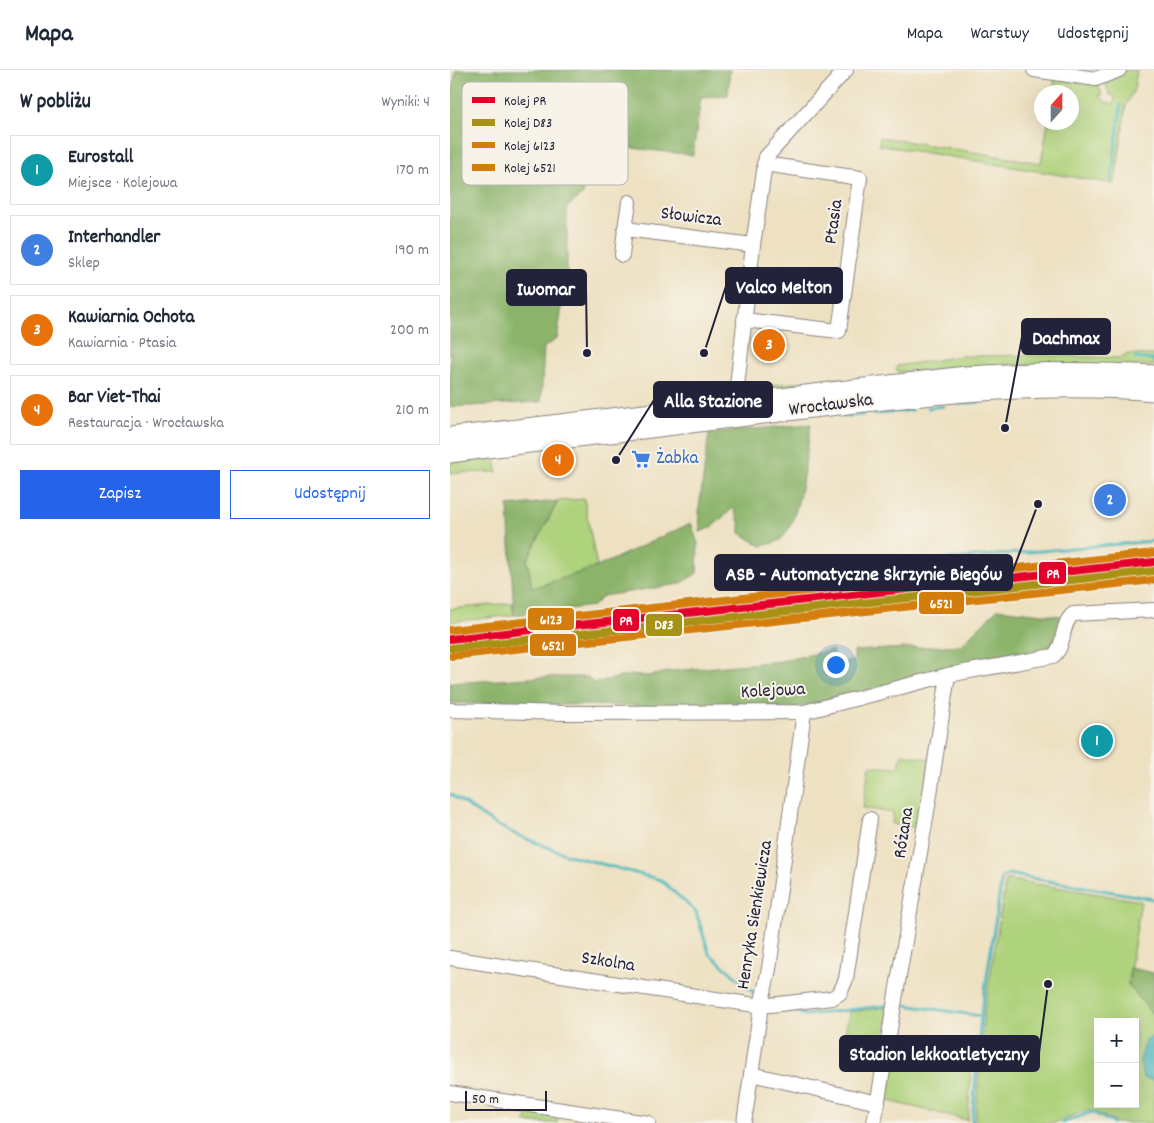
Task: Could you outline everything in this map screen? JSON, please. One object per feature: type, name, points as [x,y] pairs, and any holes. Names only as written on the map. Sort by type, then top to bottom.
[{"type":"main road","name":"Wrocławska","points":[[450,437],[906,382],[992,374],[1110,372],[1154,375]]},
{"type":"main road","name":"Wrocławska","points":[[450,453],[865,401],[998,389],[1046,387],[1154,391]]},
{"type":"street","points":[[738,402],[744,320],[764,164],[770,152],[846,70]]},
{"type":"street","points":[[1034,70],[1096,79],[1119,70]]},
{"type":"street","name":"Ptasia","points":[[744,320],[839,331],[860,178],[764,164]]},
{"type":"street","points":[[622,254],[629,202]]},
{"type":"street","name":"Słowicza","points":[[625,229],[753,245]]},
{"type":"street","name":"Kolejowa","points":[[450,710],[565,713],[804,712],[948,675],[1053,656],[1058,652],[1068,619],[1073,614],[1154,610]]},
{"type":"street","name":"Różana","points":[[874,1123],[896,1003],[948,675]]},
{"type":"street","name":"Henryka Sienkiewicza","points":[[744,1123],[760,1006],[769,968],[804,712]]},
{"type":"street","name":"Szkolna","points":[[450,958],[760,1006],[832,998],[844,988],[870,819]]},
{"type":"street","points":[[751,1074],[878,1104]]},
{"type":"street","points":[[450,1093],[648,1123]]},
{"type":"green space","points":[[456,70],[730,70],[728,95],[701,97],[693,155],[628,148],[628,82],[462,82],[462,185],[584,185],[583,194],[567,207],[567,275],[557,339],[544,347],[541,402],[450,407],[450,107]]},
{"type":"green space","points":[[1126,70],[1137,70],[1134,90],[1126,105],[1115,184],[879,145],[880,137],[1041,163],[1047,130],[1079,130],[1079,85],[1054,85],[1055,79],[1098,84],[1102,95],[1098,95],[1106,102],[1114,104],[1115,96],[1110,95],[1106,85],[1108,81]]},
{"type":"green space","points":[[1126,354],[1154,355],[1154,366],[1006,365],[907,372],[898,372],[896,369],[897,366],[961,356],[1042,355],[1120,358]]},
{"type":"green space","points":[[841,378],[838,382],[747,393],[742,388]]},
{"type":"green space","points":[[811,424],[805,467],[794,516],[780,540],[761,546],[740,533],[740,524],[733,508],[712,527],[700,532],[699,508],[709,433]]},
{"type":"green space","points":[[495,458],[497,472],[450,473],[450,463]]},
{"type":"green space","points":[[584,499],[597,567],[532,589],[527,560],[558,501]]},
{"type":"green space","points":[[558,501],[527,560],[532,588],[597,567],[691,523],[698,544],[697,573],[680,584],[603,596],[593,606],[514,615],[508,506]]},
{"type":"green space","points":[[512,603],[514,615],[450,622],[450,609]]},
{"type":"green space","points":[[997,609],[1061,616],[1059,633],[1051,651],[793,708],[450,703],[450,683],[546,677],[588,677],[593,683],[630,675],[649,676],[672,671],[781,661],[832,650],[837,662],[854,661],[854,651],[961,645]]},
{"type":"green space","points":[[902,754],[930,759],[918,828],[892,824],[893,813],[863,808],[869,766],[899,768]]},
{"type":"green space","points":[[1006,879],[1141,901],[1128,984],[1154,1016],[1154,1037],[1146,1040],[1140,1061],[1143,1078],[1154,1080],[1154,1123],[1117,1123],[1089,1109],[1055,1123],[975,1123],[984,1013]]},
{"type":"green space","points":[[1130,968],[1154,973],[1154,1016],[1128,984]]},
{"type":"green space","points":[[889,1007],[882,1056],[842,1050],[849,1012]]},
{"type":"green space","points":[[892,1052],[971,1070],[968,1120],[884,1100]]},
{"type":"green space","points":[[527,1110],[558,1115],[557,1123],[526,1123]]},
{"type":"water","points":[[1154,1037],[1154,1080],[1143,1078],[1140,1061],[1146,1039]]},
{"type":"waterway","points":[[1111,181],[1121,105]]},
{"type":"waterway","points":[[1135,358],[1154,360]]},
{"type":"waterway","points":[[958,404],[979,402]]},
{"type":"waterway","points":[[928,408],[944,406]]},
{"type":"waterway","points":[[874,414],[912,410]]},
{"type":"waterway","points":[[839,417],[863,415]]},
{"type":"waterway","points":[[870,566],[1154,541]]},
{"type":"waterway","points":[[450,794],[493,823],[517,835],[565,854],[661,880],[696,912],[709,953],[756,995]]},
{"type":"waterway","points":[[981,1016],[1002,877],[1008,874],[1154,899]]},
{"type":"waterway","points":[[898,1004],[981,1016],[972,1123]]},
{"type":"waterway","points":[[797,1012],[806,1015],[891,1005]]},
{"type":"waterway","points":[[1062,1123],[1092,1112],[1113,1123]]},
{"type":"rail line","name":"6123","points":[[450,630],[1153,553]]},
{"type":"rail line","name":"PR","points":[[450,639],[1154,562]]},
{"type":"rail line","name":"D83","points":[[451,648],[1154,571]]},
{"type":"rail line","name":"6521","points":[[452,656],[1154,580]]},
{"type":"place","name":"Kawiarnia Ochota","points":[[769,345]]},
{"type":"place","name":"Iwomar","points":[[587,353]]},
{"type":"place","name":"Valco Melton","points":[[704,353]]},
{"type":"place","name":"Dachmax","points":[[1005,428]]},
{"type":"place","name":"Żabka","points":[[641,459]]},
{"type":"place","name":"Bar Viet-Thai","points":[[558,460]]},
{"type":"place","name":"Alla Stazione","points":[[616,460]]},
{"type":"place","name":"Interhandler","points":[[1110,500]]},
{"type":"place","name":"ASB - Automatyczne Skrzynie Biegów","points":[[1038,504]]},
{"type":"place","name":"Eurostall","points":[[1097,741]]},
{"type":"place","name":"Stadion lekkoatletyczny","points":[[1048,984]]}]
